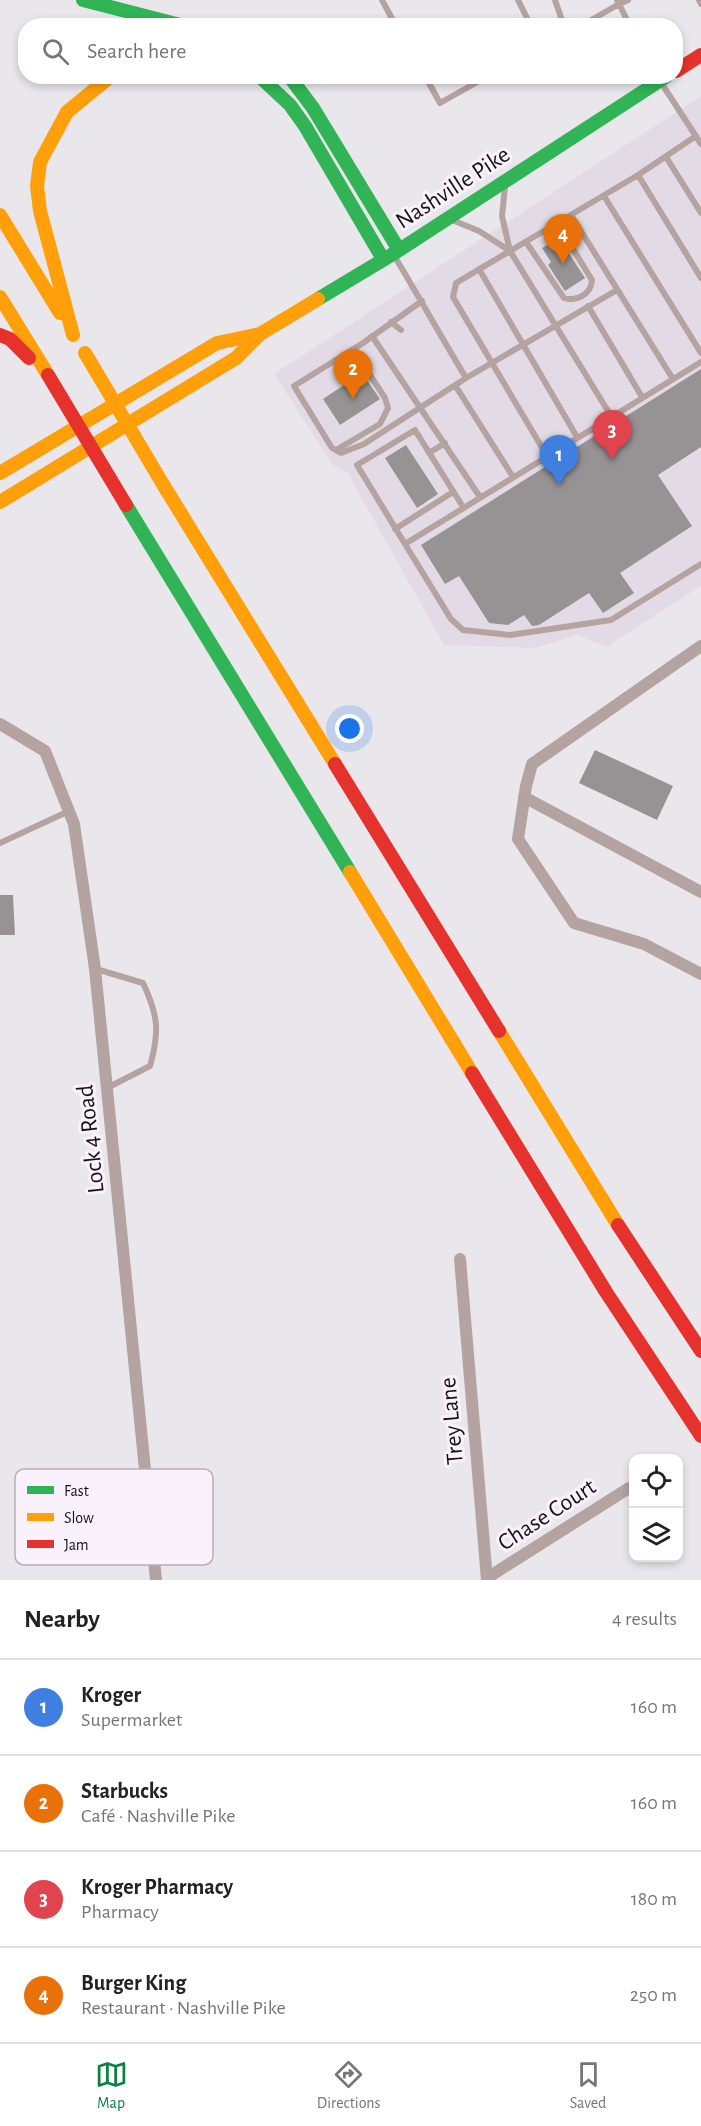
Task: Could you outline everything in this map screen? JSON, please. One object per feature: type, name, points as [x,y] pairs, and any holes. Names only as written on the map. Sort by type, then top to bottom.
[{"type":"main road","points":[[83,0],[153,18]]},
{"type":"main road","points":[[683,66],[701,55]]},
{"type":"main road","points":[[73,335],[40,212],[37,186],[40,162],[67,111],[101,84]]},
{"type":"main road","points":[[268,84],[290,105],[392,254]]},
{"type":"main road","points":[[296,84],[302,91],[392,254]]},
{"type":"main road","name":"Nashville Pike","points":[[0,502],[236,358],[260,334],[449,218],[652,84]]},
{"type":"main road","points":[[0,215],[164,486],[629,1241],[701,1351]]},
{"type":"main road","points":[[0,297],[606,1292],[701,1436]]},
{"type":"main road","name":"Nashville Pike","points":[[0,473],[217,343],[260,334]]},
{"type":"main road","points":[[0,335],[10,339],[48,375]]},
{"type":"street","points":[[701,646],[532,764],[524,797],[518,839],[574,923],[644,944],[701,974]]},
{"type":"street","name":"Lock 4 Road","points":[[0,724],[45,751],[74,824],[95,969],[146,1469]]},
{"type":"street","points":[[524,797],[701,892]]},
{"type":"street","name":"Trey Lane","points":[[460,1258],[487,1579]]},
{"type":"street","name":"Chase Court","points":[[487,1579],[629,1488]]},
{"type":"street","name":"Lock 4 Road","points":[[155,1565],[156,1580]]},
{"type":"lane","points":[[382,0],[392,18]]},
{"type":"lane","points":[[518,0],[527,18]]},
{"type":"lane","points":[[555,0],[561,18]]},
{"type":"lane","points":[[593,18],[618,2],[628,0]]},
{"type":"lane","points":[[699,0],[701,4]]},
{"type":"lane","points":[[618,2],[626,18]]},
{"type":"lane","points":[[429,84],[440,103],[474,84]]},
{"type":"lane","points":[[665,84],[701,144]]},
{"type":"lane","points":[[547,456],[453,297],[456,283],[604,196],[696,136]]},
{"type":"lane","points":[[666,157],[701,213]]},
{"type":"lane","points":[[638,175],[701,278]]},
{"type":"lane","points":[[506,181],[502,216],[510,251],[611,416]]},
{"type":"lane","points":[[604,196],[701,353]]},
{"type":"lane","points":[[571,215],[674,379]]},
{"type":"lane","points":[[449,218],[479,231],[510,251]]},
{"type":"lane","points":[[526,242],[564,298],[572,300],[587,293],[592,280],[557,224]]},
{"type":"lane","points":[[392,254],[466,378]]},
{"type":"lane","points":[[479,269],[577,437]]},
{"type":"lane","points":[[422,301],[353,349],[294,386],[315,423],[336,450],[341,453],[364,444],[491,362],[617,290]]},
{"type":"lane","points":[[588,306],[642,397]]},
{"type":"lane","points":[[391,322],[401,330]]},
{"type":"lane","points":[[372,336],[480,497]]},
{"type":"lane","points":[[336,450],[380,424],[388,408],[385,398],[353,349]]},
{"type":"lane","points":[[405,544],[701,362]]},
{"type":"lane","points":[[455,385],[513,477]]},
{"type":"lane","points":[[463,507],[415,430],[357,465],[451,619],[464,630],[510,635],[611,620],[701,564]]},
{"type":"lane","points":[[429,453],[445,443]]},
{"type":"lane","points":[[364,444],[372,456]]},
{"type":"lane","points":[[395,529],[453,492]]},
{"type":"lane","points":[[0,843],[69,811]]},
{"type":"lane","points":[[95,969],[142,983],[156,1012],[155,1048],[150,1066],[107,1088]]},
{"type":"shaded area","points":[[701,96],[701,586],[606,647],[577,635],[535,648],[444,645],[347,472],[333,465],[274,374]]},
{"type":"building","points":[[559,238],[585,278],[565,291],[548,265],[551,262],[542,248]]},
{"type":"building","points":[[701,369],[701,447],[658,475],[692,526],[620,573],[634,593],[603,613],[589,593],[539,625],[532,626],[524,615],[508,625],[489,623],[459,576],[445,584],[421,545]]},
{"type":"building","points":[[362,373],[380,399],[340,425],[323,399]]},
{"type":"building","points":[[406,445],[438,494],[417,508],[385,458]]},
{"type":"building","points":[[595,750],[673,786],[657,820],[579,783]]},
{"type":"building","points":[[0,895],[13,895],[15,935],[0,935]]},
{"type":"traffic: fast","points":[[83,0],[153,18]]},
{"type":"traffic: fast","points":[[268,84],[290,105],[305,126],[383,259]]},
{"type":"traffic: fast","points":[[295,84],[313,108],[399,250]]},
{"type":"traffic: fast","points":[[318,299],[393,254],[655,84]]},
{"type":"traffic: fast","points":[[126,505],[350,872]]},
{"type":"traffic: slow","points":[[73,335],[40,211],[37,186],[40,162],[67,112],[101,84]]},
{"type":"traffic: slow","points":[[0,215],[60,313]]},
{"type":"traffic: slow","points":[[0,297],[48,375]]},
{"type":"traffic: slow","points":[[0,502],[236,358],[260,334],[318,299]]},
{"type":"traffic: slow","points":[[0,473],[217,343],[260,334]]},
{"type":"traffic: slow","points":[[85,353],[164,486]]},
{"type":"traffic: slow","points":[[164,486],[335,764]]},
{"type":"traffic: slow","points":[[350,872],[472,1073]]},
{"type":"traffic: slow","points":[[499,1031],[618,1225]]},
{"type":"traffic: jam","points":[[683,67],[701,55]]},
{"type":"traffic: jam","points":[[0,335],[10,339],[29,358]]},
{"type":"traffic: jam","points":[[48,375],[126,505]]},
{"type":"traffic: jam","points":[[335,764],[499,1031]]},
{"type":"traffic: jam","points":[[472,1073],[606,1292],[701,1436]]},
{"type":"traffic: jam","points":[[618,1225],[701,1351]]},
{"type":"place","name":"Burger King","points":[[563,264]]},
{"type":"place","name":"Starbucks","points":[[353,399]]},
{"type":"place","name":"Kroger Pharmacy","points":[[612,460]]},
{"type":"place","name":"Kroger","points":[[559,485]]}]
